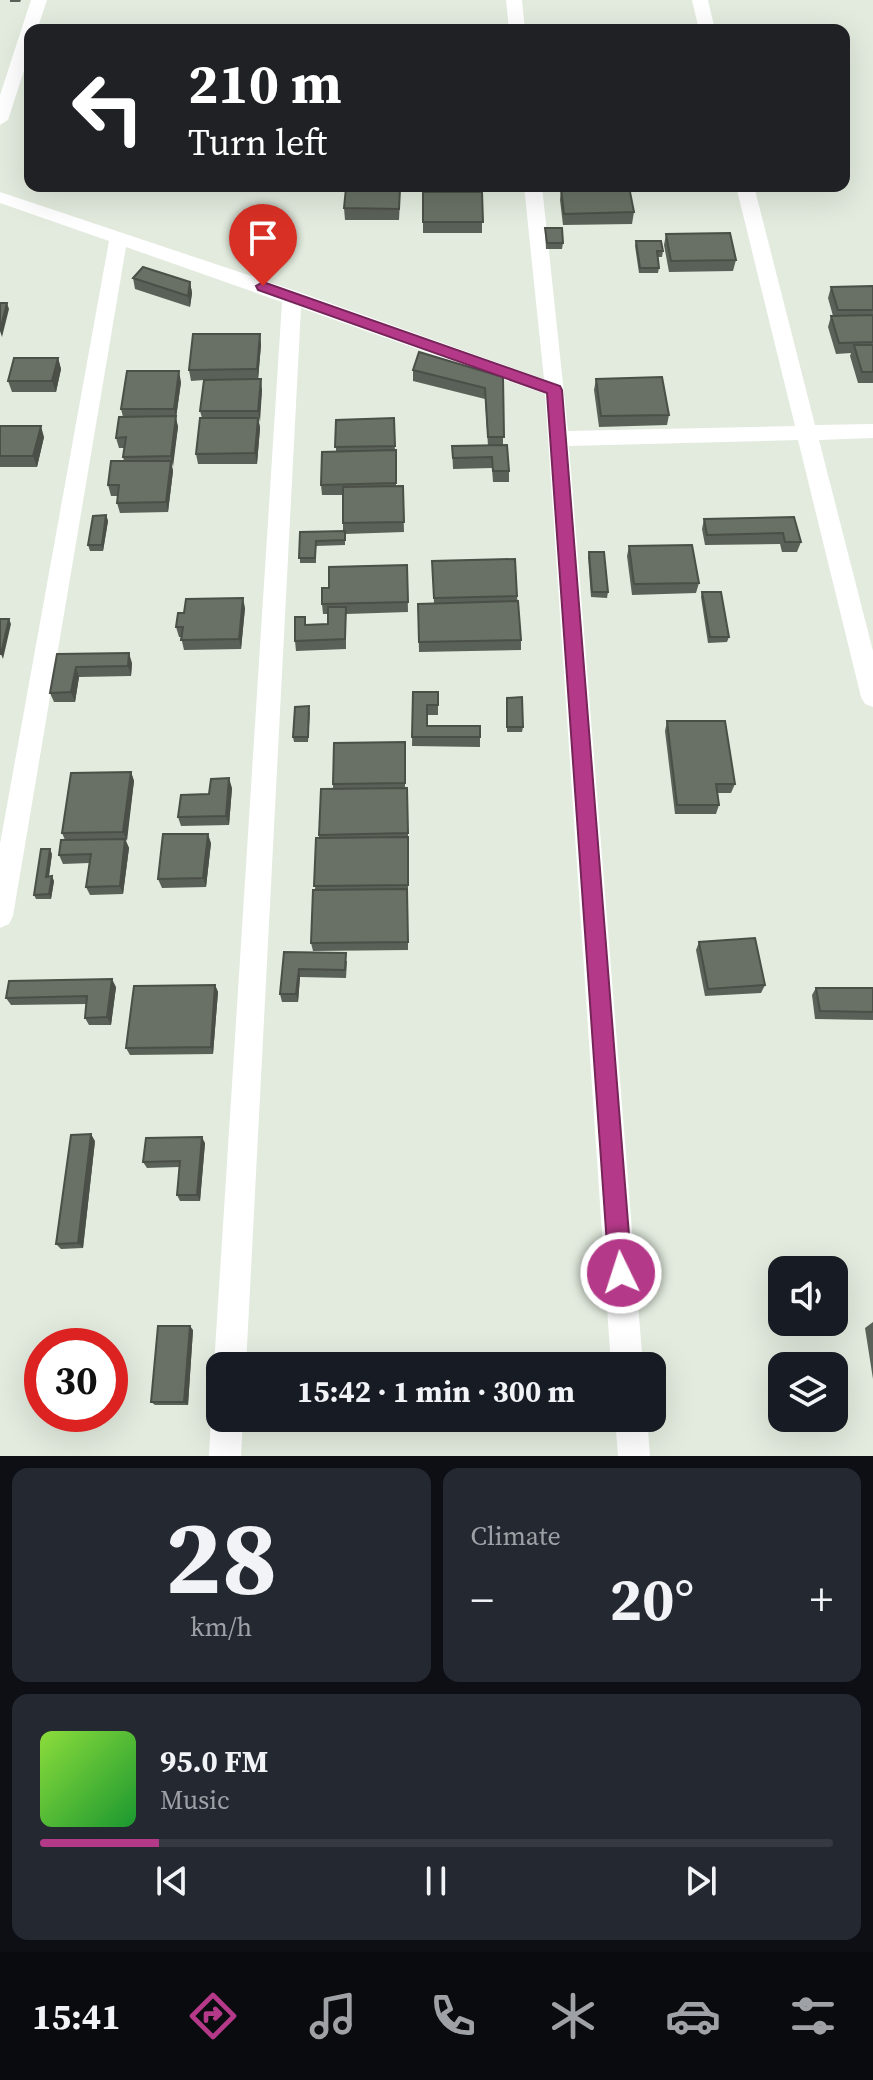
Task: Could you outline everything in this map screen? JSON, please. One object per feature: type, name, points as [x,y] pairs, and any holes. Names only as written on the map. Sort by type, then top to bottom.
[{"type":"street","points":[[31,24],[39,0]]},
{"type":"street","points":[[514,0],[516,24]]},
{"type":"street","points":[[700,0],[706,24]]},
{"type":"street","points":[[0,120],[24,46]]},
{"type":"street","points":[[534,192],[555,390],[626,1352]]},
{"type":"street","points":[[746,192],[873,697]]},
{"type":"street","points":[[0,197],[292,296],[555,390]]},
{"type":"street","points":[[0,916],[119,238]]},
{"type":"street","points":[[231,1352],[292,296]]},
{"type":"street","points":[[558,439],[873,431]]},
{"type":"street","points":[[225,1456],[226,1432]]},
{"type":"street","points":[[632,1432],[634,1456]]},
{"type":"building","points":[[346,192],[400,192],[399,209],[344,208]]},
{"type":"building","points":[[423,192],[482,192],[483,222],[423,222]]},
{"type":"building","points":[[561,192],[630,192],[634,212],[564,214]]},
{"type":"building","points":[[545,228],[562,228],[563,243],[547,243]]},
{"type":"building","points":[[730,233],[736,260],[671,261],[666,234]]},
{"type":"building","points":[[636,241],[661,241],[663,251],[657,251],[659,268],[640,268]]},
{"type":"building","points":[[143,267],[190,282],[188,296],[133,278]]},
{"type":"building","points":[[873,286],[873,310],[838,310],[831,287]]},
{"type":"building","points":[[0,303],[7,303],[0,331]]},
{"type":"building","points":[[873,315],[873,342],[839,343],[831,316]]},
{"type":"building","points":[[193,334],[260,334],[257,369],[189,370]]},
{"type":"building","points":[[854,345],[873,345],[873,372],[862,372]]},
{"type":"building","points":[[419,352],[503,377],[504,437],[488,437],[485,388],[413,370]]},
{"type":"building","points":[[14,358],[58,358],[52,381],[8,381]]},
{"type":"building","points":[[127,371],[179,371],[174,409],[121,409]]},
{"type":"building","points":[[662,377],[669,415],[601,416],[596,379]]},
{"type":"building","points":[[261,379],[258,411],[200,411],[204,380]]},
{"type":"building","points":[[176,416],[171,456],[123,457],[126,437],[116,438],[119,417]]},
{"type":"building","points":[[200,418],[258,418],[255,453],[196,454]]},
{"type":"building","points":[[394,418],[395,446],[335,447],[336,420]]},
{"type":"building","points":[[0,426],[41,426],[33,456],[0,456]]},
{"type":"building","points":[[507,445],[509,471],[493,471],[492,457],[453,458],[452,446]]},
{"type":"building","points":[[396,450],[396,483],[321,485],[322,452]]},
{"type":"building","points":[[111,461],[171,461],[166,502],[117,503],[119,485],[108,485]]},
{"type":"building","points":[[403,486],[404,522],[343,523],[343,487]]},
{"type":"building","points":[[106,515],[102,545],[88,545],[93,516]]},
{"type":"building","points":[[794,517],[801,542],[785,542],[783,533],[707,535],[704,519]]},
{"type":"building","points":[[345,531],[345,540],[316,541],[315,558],[299,558],[300,532]]},
{"type":"building","points":[[692,545],[699,583],[634,584],[629,546]]},
{"type":"building","points":[[589,552],[604,552],[608,592],[592,592]]},
{"type":"building","points":[[515,559],[517,596],[434,598],[432,561]]},
{"type":"building","points":[[407,565],[408,602],[322,604],[322,588],[329,588],[329,567]]},
{"type":"building","points":[[702,592],[721,592],[729,637],[710,637]]},
{"type":"building","points":[[243,598],[239,639],[181,640],[183,627],[176,627],[178,613],[184,613],[186,599]]},
{"type":"building","points":[[518,601],[521,640],[419,642],[418,604]]},
{"type":"building","points":[[328,607],[346,607],[345,639],[295,641],[295,617],[305,617],[305,625],[328,624]]},
{"type":"building","points":[[0,619],[9,619],[1,654],[0,654]]},
{"type":"building","points":[[129,653],[128,666],[76,667],[71,692],[50,693],[57,654]]},
{"type":"building","points":[[413,692],[438,692],[438,705],[427,705],[427,726],[480,726],[480,737],[412,737]]},
{"type":"building","points":[[522,697],[523,727],[507,727],[507,698]]},
{"type":"building","points":[[309,706],[308,737],[293,737],[295,707]]},
{"type":"building","points":[[667,721],[725,721],[735,784],[716,784],[719,805],[677,805]]},
{"type":"building","points":[[405,742],[405,783],[333,784],[334,743]]},
{"type":"building","points":[[131,772],[123,832],[62,833],[71,773]]},
{"type":"building","points":[[229,778],[226,816],[178,817],[181,795],[209,794],[211,779]]},
{"type":"building","points":[[407,788],[408,833],[319,835],[321,789]]},
{"type":"building","points":[[163,834],[208,834],[203,878],[158,879]]},
{"type":"building","points":[[408,837],[408,885],[314,886],[316,838]]},
{"type":"building","points":[[125,839],[120,886],[86,887],[91,854],[59,855],[61,840]]},
{"type":"building","points":[[41,849],[50,849],[46,877],[52,876],[49,894],[34,895]]},
{"type":"building","points":[[407,889],[408,942],[311,943],[313,890]]},
{"type":"building","points":[[755,938],[765,985],[708,989],[699,942]]},
{"type":"building","points":[[284,952],[346,953],[345,970],[299,969],[296,994],[280,994]]},
{"type":"building","points":[[112,979],[107,1017],[85,1018],[87,996],[6,998],[9,981]]},
{"type":"building","points":[[215,985],[211,1047],[126,1048],[134,986]]},
{"type":"building","points":[[816,988],[873,988],[873,1012],[820,1011]]},
{"type":"building","points":[[91,1134],[78,1243],[56,1244],[71,1135]]},
{"type":"building","points":[[202,1137],[197,1195],[177,1195],[180,1161],[143,1162],[146,1138]]},
{"type":"building","points":[[158,1326],[190,1326],[184,1402],[151,1402]]},
{"type":"route","points":[[263,286],[555,390],[621,1273]]}]
